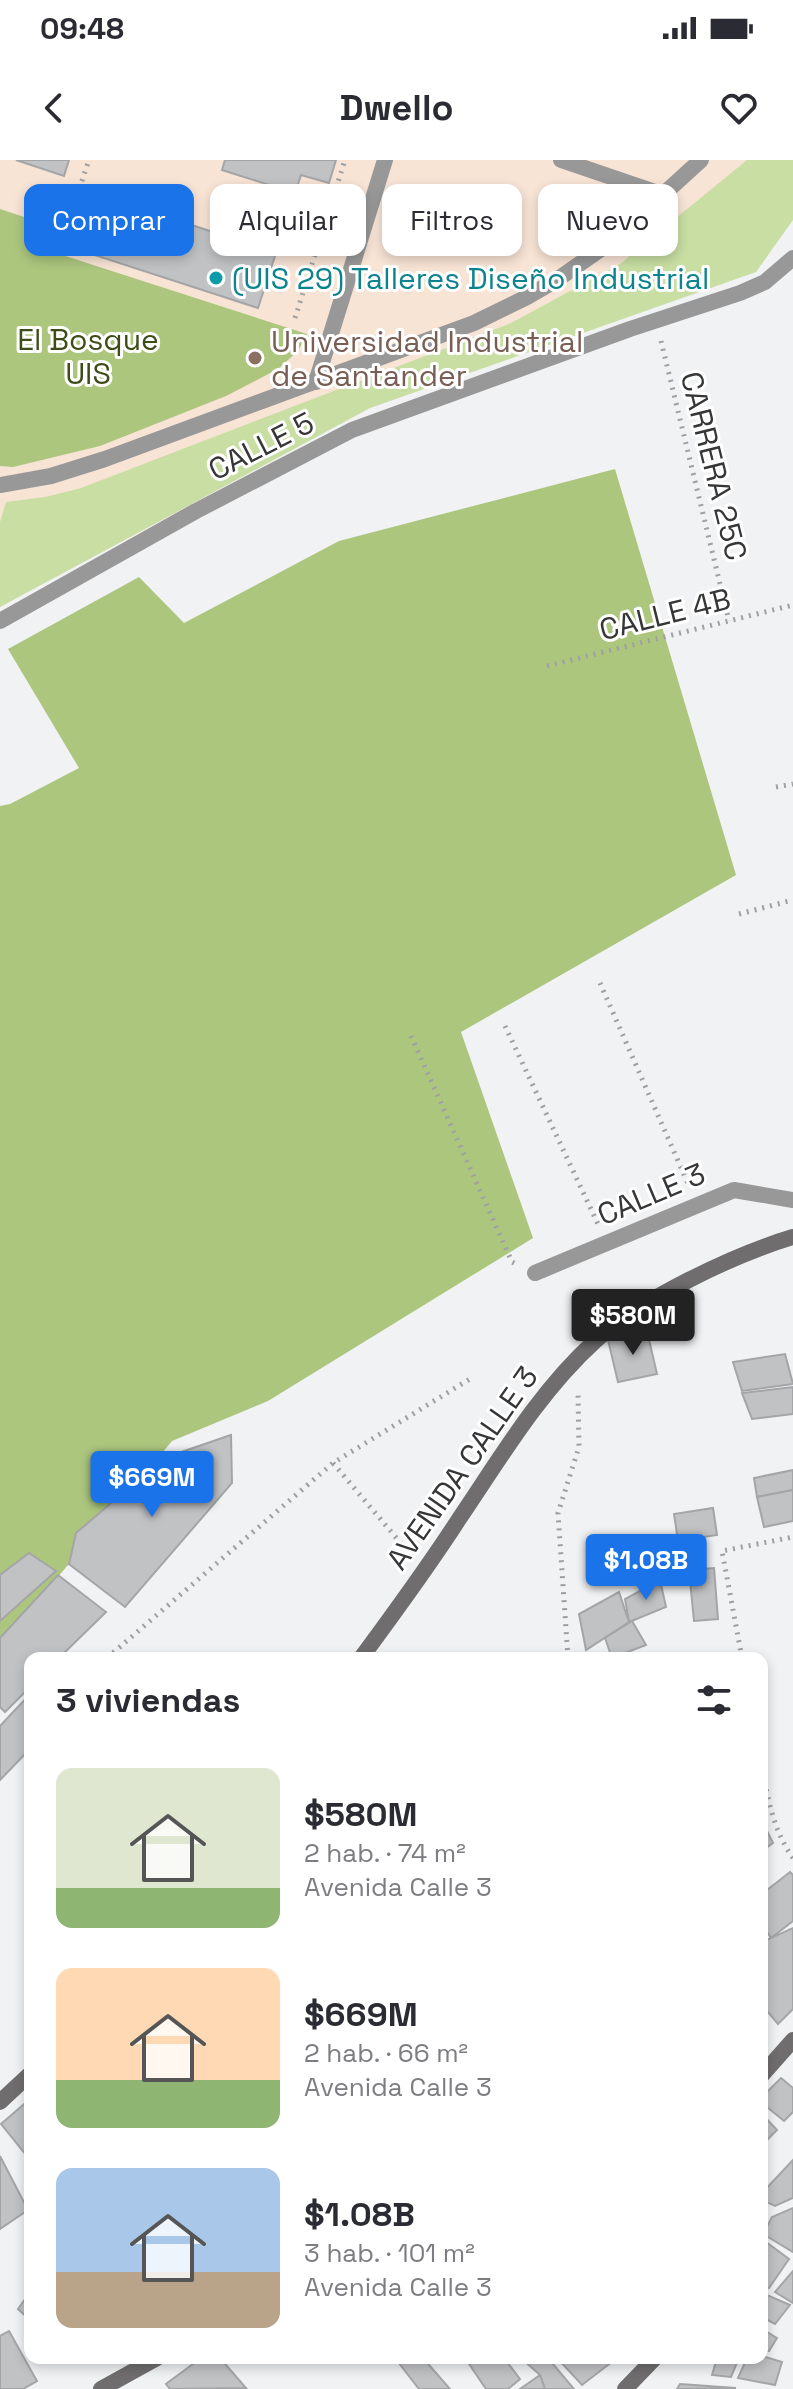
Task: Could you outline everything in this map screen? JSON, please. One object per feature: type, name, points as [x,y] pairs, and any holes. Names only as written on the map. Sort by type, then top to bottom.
[{"type":"street","points":[[316,382],[385,160]]},
{"type":"street","points":[[561,160],[632,184]]},
{"type":"street","points":[[676,184],[701,160]]},
{"type":"street","points":[[0,485],[51,476],[105,459],[474,323],[527,297],[590,256]]},
{"type":"street","name":"CALLE 5","points":[[0,621],[196,511],[352,430],[740,293],[765,282],[790,262]]},
{"type":"street","name":"CALLE 3","points":[[535,1273],[734,1190],[793,1200]]},
{"type":"street","name":"AVENIDA CALLE 3","points":[[365,1652],[425,1571],[524,1422],[577,1359],[620,1320],[659,1296],[737,1258],[793,1237]]},
{"type":"street","points":[[768,2068],[793,2040]]},
{"type":"street","points":[[0,2102],[24,2080]]},
{"type":"street","points":[[101,2389],[146,2364]]},
{"type":"street","points":[[625,2389],[649,2364]]},
{"type":"path","points":[[81,184],[89,160]]},
{"type":"path","points":[[295,318],[345,160]]},
{"type":"path","name":"CARRERA 25C","points":[[656,321],[729,621]]},
{"type":"path","name":"CALLE 4B","points":[[547,666],[793,605]]},
{"type":"path","points":[[776,787],[793,784]]},
{"type":"path","points":[[739,914],[793,900]]},
{"type":"path","points":[[600,983],[697,1205]]},
{"type":"path","points":[[505,1026],[607,1243]]},
{"type":"path","points":[[411,1036],[512,1262],[535,1273]]},
{"type":"path","points":[[568,1652],[558,1513],[579,1447],[577,1359]]},
{"type":"path","points":[[114,1652],[333,1463],[473,1377]]},
{"type":"path","points":[[333,1463],[425,1571]]},
{"type":"path","points":[[741,1652],[722,1551],[793,1537]]},
{"type":"path","points":[[768,1798],[772,1819],[782,1843],[793,1858]]},
{"type":"shaded area","name":"Universidad Industrial de Santander","points":[[0,160],[793,160],[793,220],[651,307],[370,408],[0,607]]},
{"type":"green space","points":[[747,160],[793,160],[793,220],[756,272],[370,408],[0,607],[0,522],[6,502],[81,488],[511,323],[630,256],[678,256],[678,217]]},
{"type":"green space","name":"El Bosque UIS","points":[[0,209],[24,217],[24,256],[65,256],[307,334],[298,351],[278,369],[226,396],[100,446],[13,467],[0,466]]},
{"type":"green space","points":[[615,469],[736,875],[461,1032],[533,1238],[268,1401],[172,1441],[0,1646],[0,806],[10,804],[79,768],[8,649],[139,577],[184,623],[339,541]]},
{"type":"building","points":[[16,160],[69,160],[64,176]]},
{"type":"building","points":[[225,160],[336,160],[329,183],[301,175],[298,184],[266,184],[222,170]]},
{"type":"building","points":[[194,226],[210,231],[210,256],[275,256],[258,308],[98,256],[194,256]]},
{"type":"building","points":[[647,1331],[657,1374],[618,1382],[608,1340]]},
{"type":"building","points":[[785,1354],[793,1384],[742,1391],[733,1362]]},
{"type":"building","points":[[793,1387],[793,1414],[752,1419],[742,1393]]},
{"type":"building","points":[[231,1435],[232,1483],[125,1607],[69,1564],[76,1533],[164,1458]]},
{"type":"building","points":[[793,1470],[793,1490],[757,1497],[754,1478]]},
{"type":"building","points":[[793,1490],[793,1521],[764,1527],[757,1497]]},
{"type":"building","points":[[713,1508],[717,1535],[678,1541],[674,1514]]},
{"type":"building","points":[[29,1553],[56,1571],[0,1621],[0,1575]]},
{"type":"building","points":[[714,1568],[718,1619],[694,1621],[689,1570]]},
{"type":"building","points":[[58,1575],[106,1612],[65,1652],[24,1652],[24,1693],[5,1712],[0,1707],[0,1638]]},
{"type":"building","points":[[660,1580],[666,1607],[629,1622],[625,1599]]},
{"type":"building","points":[[619,1592],[629,1622],[586,1650],[579,1614]]},
{"type":"building","points":[[632,1621],[646,1645],[628,1652],[610,1652],[605,1638]]},
{"type":"building","points":[[24,1700],[24,1755],[0,1780],[0,1726]]},
{"type":"building","points":[[790,1872],[793,1875],[793,1921],[771,1938],[768,1933],[768,1889]]},
{"type":"building","points":[[793,1928],[793,2009],[778,2024],[768,2012],[768,1939]]},
{"type":"building","points":[[781,2078],[793,2088],[793,2112],[784,2121],[768,2108],[768,2091]]},
{"type":"building","points":[[24,2104],[24,2153],[1,2124]]},
{"type":"building","points":[[768,2120],[777,2130],[768,2139]]},
{"type":"building","points":[[0,2156],[24,2202],[24,2213],[0,2229]]},
{"type":"building","points":[[793,2160],[793,2198],[775,2206],[768,2203],[768,2187]]},
{"type":"building","points":[[793,2208],[793,2252],[768,2237],[768,2225],[772,2217]]},
{"type":"building","points":[[768,2243],[789,2259],[768,2288]]},
{"type":"building","points":[[793,2271],[793,2303],[775,2292]]},
{"type":"building","points":[[768,2296],[790,2305],[775,2324],[768,2320]]},
{"type":"building","points":[[24,2300],[24,2314],[18,2309]]},
{"type":"building","points":[[9,2331],[24,2358],[24,2364],[27,2364],[37,2381],[23,2389],[0,2389],[0,2336]]},
{"type":"building","points":[[768,2333],[777,2338],[768,2351]]},
{"type":"building","points":[[768,2358],[782,2362],[775,2385],[738,2378],[744,2364],[768,2364]]},
{"type":"building","points":[[193,2364],[225,2364],[246,2388],[170,2389],[166,2384]]},
{"type":"building","points":[[400,2364],[428,2364],[450,2389],[419,2389]]},
{"type":"building","points":[[469,2364],[509,2364],[520,2379],[508,2389],[486,2389]]},
{"type":"building","points":[[528,2364],[553,2364],[574,2389],[545,2389],[540,2375]]},
{"type":"building","points":[[563,2364],[609,2364],[582,2385]]},
{"type":"building","points":[[715,2364],[736,2364],[731,2377],[712,2375]]},
{"type":"building","points":[[540,2375],[545,2389],[520,2389]]},
{"type":"building","points":[[680,2384],[736,2388],[677,2389]]},
{"type":"place","name":"(UIS 29) Talleres Diseño Industrial","points":[[216,278]]},
{"type":"place","name":"Universidad Industrial de Santander","points":[[255,358]]}]
